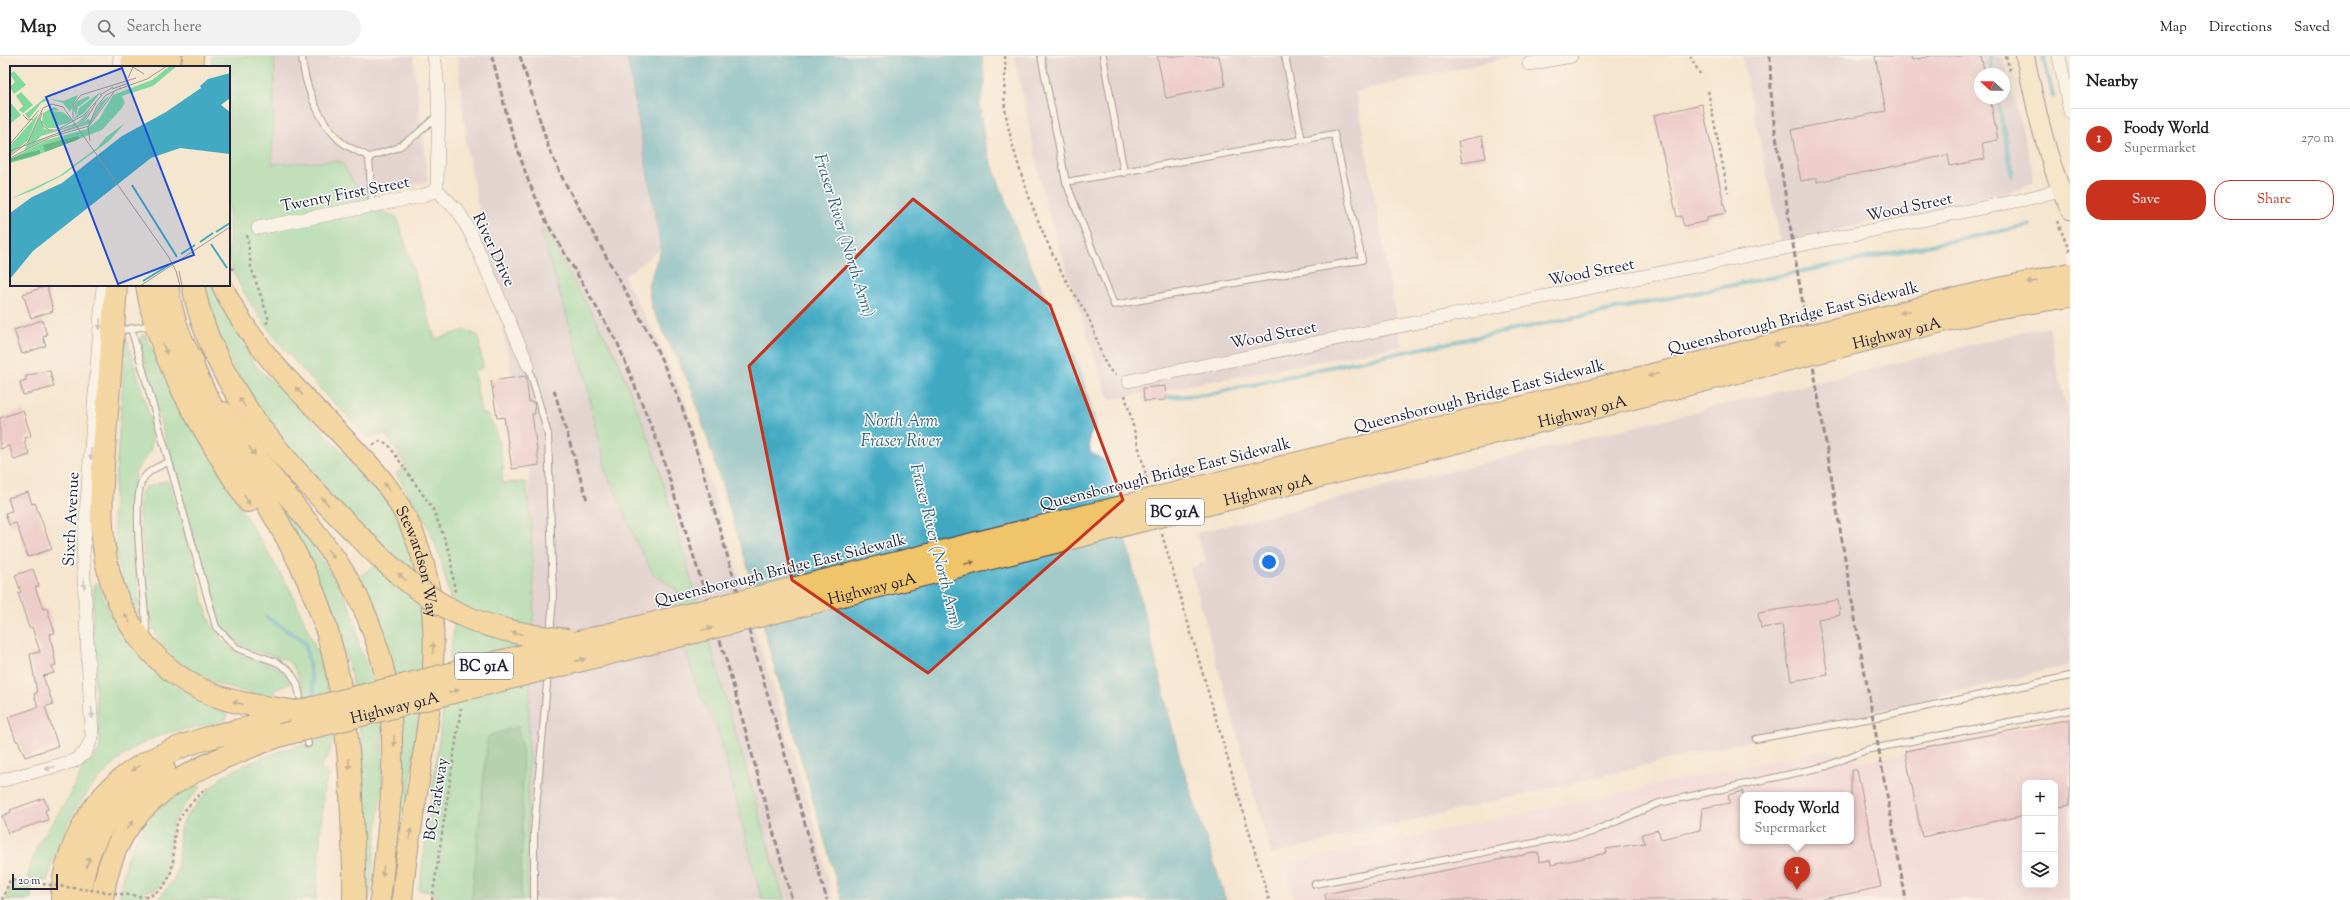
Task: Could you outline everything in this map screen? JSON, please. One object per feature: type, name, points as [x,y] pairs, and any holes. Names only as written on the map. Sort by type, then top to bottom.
[{"type":"highway","points":[[132,66],[133,56]]},
{"type":"highway","points":[[152,66],[153,56]]},
{"type":"highway","name":"Highway 91A","points":[[288,721],[584,641],[1982,293],[2070,274]]},
{"type":"highway","points":[[116,286],[122,330],[100,505],[102,538],[112,588],[124,615],[149,649],[172,672],[207,693],[288,721]]},
{"type":"highway","points":[[147,286],[157,325],[178,381],[308,604],[337,670]]},
{"type":"highway","points":[[193,286],[207,336],[225,376],[248,411],[272,444],[382,559],[421,592],[441,606],[475,622],[518,634],[584,641]]},
{"type":"highway","name":"Highway 91A","points":[[288,721],[1994,308],[2070,296]]},
{"type":"highway","points":[[185,348],[197,381],[214,414],[270,510],[316,600],[337,670],[347,731],[354,900]]},
{"type":"highway","points":[[62,900],[66,868],[74,846],[96,804],[112,786],[129,772],[170,750],[214,736],[288,721]]},
{"type":"highway","points":[[81,900],[84,873],[101,831],[113,812],[138,785],[155,773],[193,756],[288,721]]},
{"type":"highway","points":[[102,900],[105,877],[125,830],[150,801],[177,780],[288,721]]},
{"type":"main road","points":[[170,66],[171,56]]},
{"type":"main road","points":[[192,66],[193,56]]},
{"type":"main road","points":[[2025,56],[2041,132],[2060,190],[2062,214]]},
{"type":"main road","points":[[168,286],[171,302],[185,348],[235,428],[337,562],[352,587],[370,625],[386,680],[394,742],[390,815],[380,900]]},
{"type":"main road","name":"Stewardson Way","points":[[223,286],[248,328],[266,352],[376,472],[409,523],[421,550],[432,594],[432,666],[423,757],[402,900]]},
{"type":"street","points":[[119,66],[120,56]]},
{"type":"street","points":[[434,56],[438,79],[439,114],[437,190]]},
{"type":"street","points":[[1529,64],[1571,56]]},
{"type":"street","points":[[2059,56],[2070,112]]},
{"type":"street","name":"Twenty First Street","points":[[258,228],[372,204],[422,196],[437,190]]},
{"type":"street","name":"River Drive","points":[[437,190],[460,212],[472,236],[528,366]]},
{"type":"street","name":"Wood Street","points":[[1128,381],[1771,252],[2026,199],[2060,190]]},
{"type":"street","name":"Sixth Avenue","points":[[0,781],[74,761],[85,753],[92,737],[93,729],[87,650],[83,557],[103,286]]},
{"type":"lane","points":[[302,56],[303,73],[320,114],[340,141],[369,157],[397,148],[416,135],[439,114]]},
{"type":"lane","points":[[1041,56],[1066,182],[1114,305],[1362,260],[1334,134],[1124,173],[1066,182]]},
{"type":"lane","points":[[1103,56],[1124,173]]},
{"type":"lane","points":[[1285,56],[1302,140]]},
{"type":"lane","points":[[369,157],[372,204]]},
{"type":"lane","points":[[157,325],[122,330],[169,462],[216,627],[237,648],[276,662],[294,675],[300,694],[288,721]]},
{"type":"lane","points":[[528,366],[548,434],[553,598],[549,654]]},
{"type":"lane","points":[[149,649],[137,520],[137,497],[139,487],[148,473],[169,462]]},
{"type":"lane","points":[[534,900],[534,832],[548,662]]},
{"type":"lane","points":[[1756,739],[1872,718],[2070,676]]},
{"type":"lane","points":[[1315,884],[1592,832],[1659,803],[1827,766],[1866,750],[2070,710]]},
{"type":"lane","points":[[288,721],[335,722],[347,731]]},
{"type":"lane","points":[[288,721],[308,744]]},
{"type":"path","points":[[1005,56],[1005,106],[1008,124],[1040,225],[1064,276],[1076,293],[1092,325],[1106,365],[1113,373],[1128,381],[1125,395],[1150,490]]},
{"type":"path","points":[[1690,56],[1700,74]]},
{"type":"path","points":[[1708,91],[1728,192]]},
{"type":"path","points":[[2062,214],[2070,252]]},
{"type":"path","points":[[258,228],[246,236],[251,267],[269,320],[266,324]]},
{"type":"path","points":[[371,447],[377,442],[385,442],[432,509],[450,553],[456,597]]},
{"type":"path","points":[[1160,527],[1269,900]]},
{"type":"path","name":"BC Parkway","points":[[432,900],[462,702]]},
{"type":"path","points":[[2,900],[10,880],[149,897],[162,888],[172,872],[174,836],[177,822],[186,809],[209,784]]},
{"type":"path","points":[[149,897],[152,900]]},
{"type":"highlighted area","points":[[913,199],[1050,305],[1123,500],[928,673],[792,580],[749,366]]},
{"type":"shaded area","points":[[245,56],[413,56],[428,182],[238,210]]},
{"type":"shaded area","points":[[457,56],[627,56],[661,249],[624,277],[659,342],[685,402],[812,815],[833,900],[528,900],[526,724],[529,463],[467,150]]},
{"type":"shaded area","points":[[1014,56],[1514,56],[1356,92],[1401,346],[1109,400],[1046,206]]},
{"type":"shaded area","points":[[1742,56],[2003,56],[2006,68],[1974,68],[1974,104],[2010,104],[2010,83],[2032,168],[2033,182],[2019,189],[1781,242]]},
{"type":"shaded area","points":[[2048,326],[2070,426],[2070,665],[1271,854],[1190,568],[1206,562],[1196,533]]},
{"type":"shaded area","points":[[2070,720],[2070,900],[1294,900],[1284,864],[1827,749],[1864,762]]},
{"type":"green space","points":[[212,56],[275,56],[272,164],[341,161],[354,183],[381,211],[397,217],[435,339],[466,330],[478,336],[483,367],[474,372],[481,413],[487,415],[495,428],[504,469],[502,469],[502,483],[526,482],[531,526],[534,601],[529,709],[527,900],[436,900],[435,893],[419,890],[455,619],[440,556],[428,527],[396,473],[407,467],[385,433],[370,439],[331,400],[290,356],[254,308],[239,284],[230,262],[230,66],[212,66]]},
{"type":"green space","points":[[541,231],[545,231],[617,358],[654,452],[784,900],[762,900],[717,726],[701,697],[669,601],[678,593],[676,589],[654,575],[638,545],[605,469],[587,384]]},
{"type":"green space","points":[[202,286],[213,286],[256,367],[296,402],[386,500],[406,533],[416,559],[425,611],[422,694],[395,900],[388,900],[402,773],[401,722],[384,638],[360,576],[375,566],[327,489],[277,434],[240,381],[214,324]]},
{"type":"green space","points":[[142,335],[145,335],[236,500],[292,593],[320,659],[328,692],[333,737],[329,754],[320,768],[329,775],[324,787],[316,900],[158,900],[174,879],[178,866],[180,828],[186,816],[210,789],[223,776],[238,768],[282,750],[315,742],[300,680],[292,665],[288,661],[273,655],[257,652],[242,646],[229,636],[219,623],[152,393],[140,339]]},
{"type":"green space","points":[[126,337],[150,418],[152,441],[150,451],[136,471],[132,490],[139,615],[125,591],[117,558],[113,515]]},
{"type":"green space","points":[[165,481],[168,482],[182,519],[205,608],[213,627],[223,641],[235,651],[246,657],[274,666],[286,675],[291,683],[274,690],[275,698],[240,691],[204,678],[188,670],[173,659],[162,645],[154,629],[149,611],[139,511],[141,495],[144,488]]},
{"type":"green space","points":[[284,515],[289,517],[308,539],[344,594],[355,620],[359,647],[374,682],[383,726],[382,783],[369,900],[364,900],[363,779],[354,688],[347,659],[334,622]]},
{"type":"green space","points":[[94,583],[98,583],[107,607],[118,628],[132,647],[147,663],[164,677],[204,702],[227,713],[225,723],[178,730],[160,735],[132,750],[114,764],[83,798],[71,817],[53,859],[48,881],[27,878],[37,846],[71,794],[83,767],[92,760],[100,748],[92,644]]},
{"type":"green space","points":[[518,726],[523,756],[521,900],[471,900],[488,736]]},
{"type":"green space","points":[[201,786],[182,808],[173,823],[166,874],[162,883],[155,889],[145,891],[144,900],[119,900],[126,860],[145,822],[177,791]]},
{"type":"green space","points":[[12,884],[31,886],[31,900],[6,900]]},
{"type":"water","name":"North Arm Fraser River","points":[[627,56],[982,56],[985,83],[979,106],[985,145],[1025,253],[1080,369],[1097,427],[1089,436],[1090,452],[1107,462],[1179,755],[1226,900],[842,900],[769,648],[748,568],[691,387],[651,307],[648,285],[661,249]]},
{"type":"building","points":[[1157,56],[1219,56],[1225,86],[1166,98]]},
{"type":"building","points":[[1875,56],[1911,56],[1912,60],[1931,56],[1981,56],[1984,68],[1974,68],[1974,104],[1991,104],[1998,140],[1982,143],[1985,159],[1950,166],[1948,155],[1817,182],[1817,178],[1801,181],[1791,130],[1886,111]]},
{"type":"building","points":[[1702,104],[1726,213],[1707,217],[1707,221],[1684,226],[1681,216],[1677,217],[1654,115]]},
{"type":"building","points":[[1482,136],[1486,158],[1462,162],[1458,141]]},
{"type":"building","points":[[47,286],[53,311],[31,318],[23,294]]},
{"type":"building","points":[[42,320],[47,335],[43,337],[46,346],[22,354],[14,330]]},
{"type":"building","points":[[50,371],[54,387],[23,395],[20,382],[26,380],[26,376]]},
{"type":"building","points":[[526,376],[529,402],[534,402],[535,414],[532,414],[539,465],[512,469],[504,417],[497,418],[491,381]]},
{"type":"building","points":[[1165,386],[1166,400],[1144,401],[1143,388]]},
{"type":"building","points":[[23,410],[31,436],[25,438],[26,441],[24,442],[30,455],[14,460],[9,446],[0,449],[0,418]]},
{"type":"building","points":[[28,492],[32,504],[35,503],[52,549],[28,557],[16,523],[9,525],[5,513],[12,511],[8,498]]},
{"type":"building","points":[[33,569],[39,586],[35,587],[43,609],[47,608],[55,633],[50,634],[56,665],[52,666],[54,673],[43,676],[53,704],[45,707],[58,746],[25,757],[18,741],[16,741],[8,717],[38,707],[34,694],[37,693],[30,654],[40,652],[32,627],[29,628],[18,593],[21,592],[15,575]]},
{"type":"building","points":[[1838,600],[1840,615],[1818,619],[1828,675],[1791,681],[1782,625],[1761,628],[1758,613]]},
{"type":"building","points":[[2070,719],[2070,805],[2058,807],[2058,780],[2022,780],[2022,816],[1922,837],[1905,751]]},
{"type":"building","points":[[1851,770],[1857,770],[1881,887],[1818,900],[1326,900],[1325,894],[1538,852],[1539,862],[1550,860],[1551,865],[1607,853],[1606,849],[1645,843],[1642,834],[1658,830],[1661,839],[1700,830],[1702,808],[1730,803],[1728,795],[1743,791],[1740,792],[1740,844],[1854,844],[1854,792],[1851,792]]},
{"type":"building","points":[[44,798],[48,809],[45,810],[48,820],[8,833],[2,816],[11,812],[10,810]]},
{"type":"waterway","points":[[1989,56],[1992,68]]},
{"type":"waterway","points":[[2043,56],[2053,95]]},
{"type":"waterway","points":[[1998,104],[2013,176]]},
{"type":"waterway","points":[[1166,397],[1206,395],[1325,368],[2030,225]]},
{"type":"waterway","points":[[266,617],[305,642],[314,692]]},
{"type":"railway","points":[[492,56],[508,120],[528,180],[547,223],[618,344],[659,446],[727,663],[792,900]]},
{"type":"railway","points":[[520,56],[549,149],[563,179],[653,341],[680,401],[702,468],[827,900]]},
{"type":"railway","points":[[1770,56],[1774,123],[1795,257],[1854,613],[1906,900]]},
{"type":"railway","points":[[554,390],[587,500]]},
{"type":"place","name":"Foody World","points":[[1797,890]]},
{"type":"water label","name":"Fraser River (North Arm)","points":[[845,235]]},
{"type":"water label","name":"Fraser River (North Arm)","points":[[937,546]]}]
